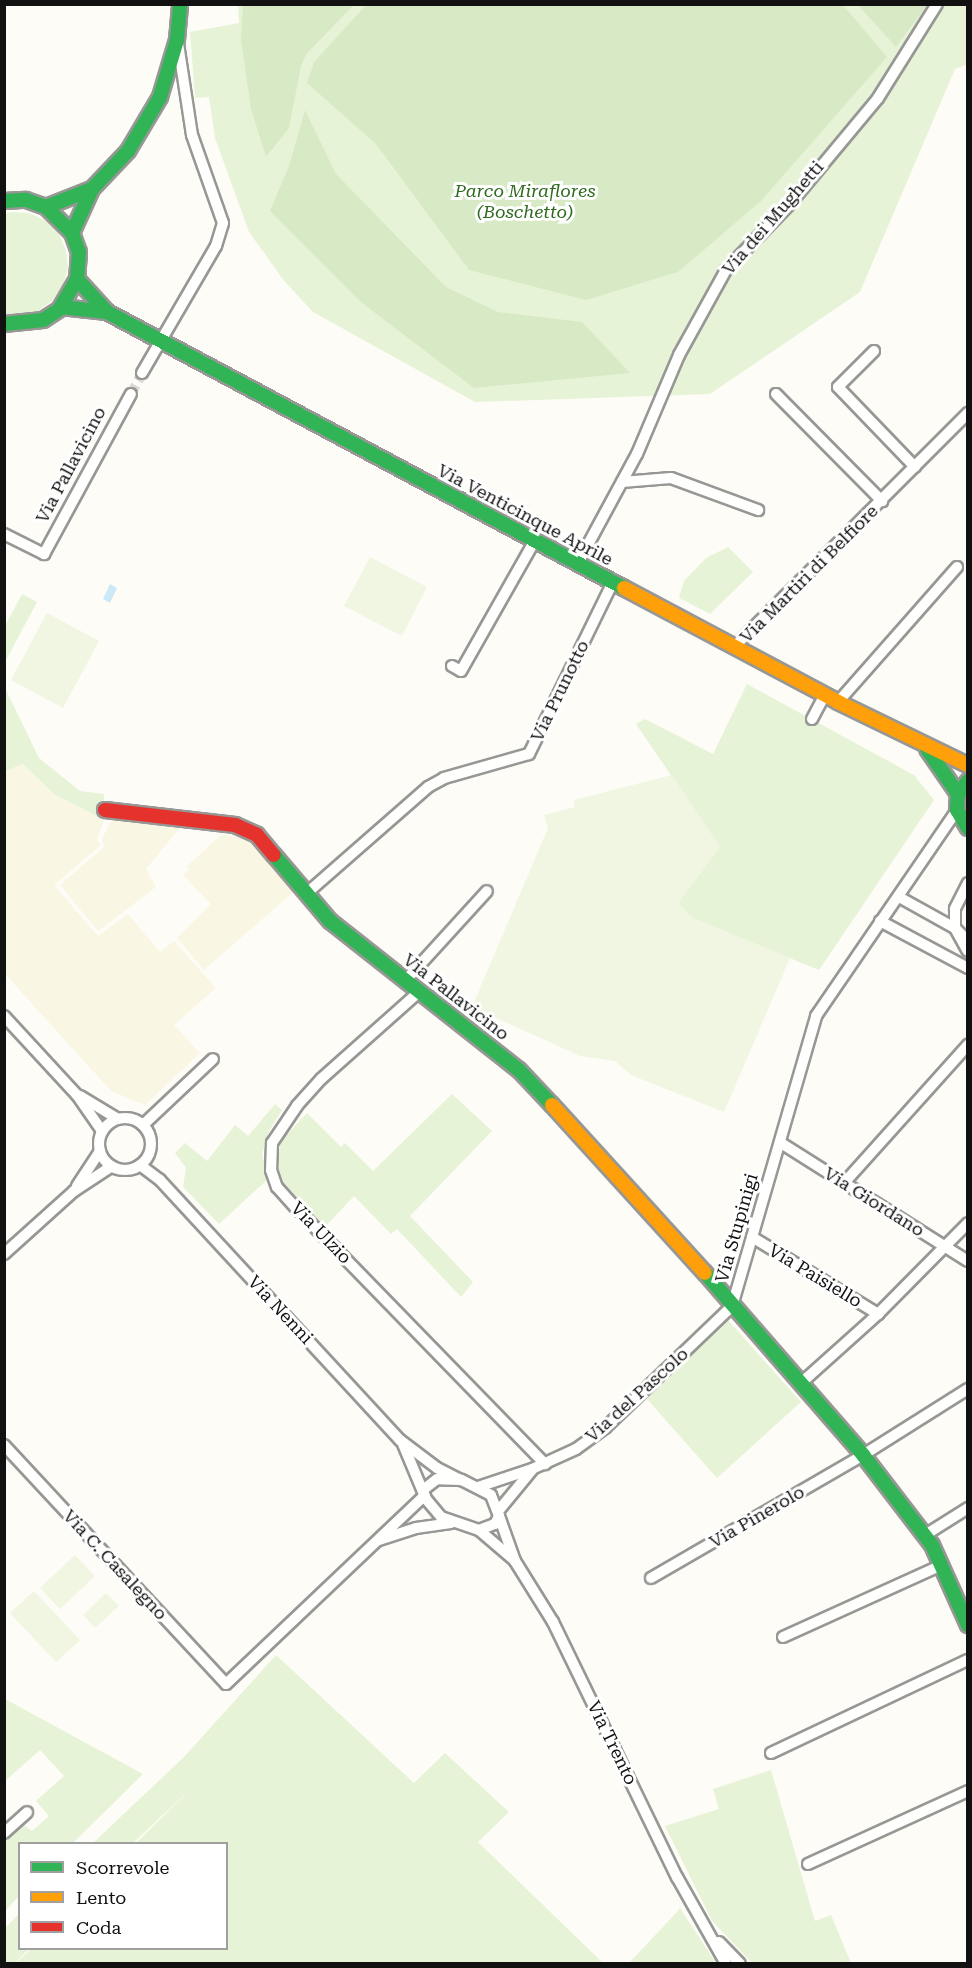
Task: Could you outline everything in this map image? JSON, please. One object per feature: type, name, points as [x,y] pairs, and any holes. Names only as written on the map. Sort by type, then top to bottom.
[{"type":"street","points":[[72,233],[92,189],[139,135],[160,97],[177,40],[180,4]]},
{"type":"street","name":"Via dei Mughetti","points":[[578,563],[637,454],[679,355],[726,270],[789,205],[878,98],[937,4]]},
{"type":"street","points":[[142,373],[216,246],[224,223],[192,135],[177,40]]},
{"type":"street","points":[[46,207],[92,189]]},
{"type":"street","points":[[4,201],[26,200],[46,207],[72,233],[79,252],[77,279],[61,307],[43,320],[23,325],[4,324]]},
{"type":"street","name":"Via Venticinque Aprile","points":[[77,279],[107,312],[927,749],[968,765]]},
{"type":"street","name":"Via Venticinque Aprile","points":[[61,307],[107,312]]},
{"type":"street","points":[[874,351],[838,387],[915,467]]},
{"type":"street","name":"Via Pallavicino","points":[[4,534],[44,554],[131,394]]},
{"type":"street","name":"Via Martiri di Belfiore","points":[[777,394],[882,501]]},
{"type":"street","name":"Via Martiri di Belfiore","points":[[735,646],[966,419]]},
{"type":"street","points":[[622,482],[671,478],[758,510]]},
{"type":"street","points":[[452,666],[461,671],[535,540]]},
{"type":"street","points":[[812,719],[957,567]]},
{"type":"street","name":"Via Prunotto","points":[[307,893],[428,787],[444,778],[529,754],[614,582]]},
{"type":"street","name":"Via Venticinque Aprile","points":[[927,749],[958,794]]},
{"type":"street","points":[[968,781],[958,794],[957,810],[968,828]]},
{"type":"street","name":"Via Pallavicino","points":[[105,810],[245,829],[267,843],[330,921],[519,1070],[646,1205],[732,1306]]},
{"type":"street","name":"Via Stupinigi","points":[[957,810],[816,1016],[732,1306],[863,1455],[925,1535],[942,1565],[968,1625]]},
{"type":"street","points":[[968,883],[955,909],[955,928],[968,951]]},
{"type":"street","points":[[406,980],[487,891]]},
{"type":"street","points":[[899,897],[955,928],[968,941]]},
{"type":"street","points":[[880,921],[968,968]]},
{"type":"street","name":"Via Ulzio","points":[[420,991],[321,1079],[297,1106],[272,1143],[271,1170],[277,1187],[297,1209],[545,1464]]},
{"type":"street","points":[[4,1016],[77,1095],[102,1131],[100,1151],[74,1191]]},
{"type":"street","points":[[844,1183],[968,1045]]},
{"type":"street","points":[[143,1125],[213,1059]]},
{"type":"street","points":[[77,1095],[118,1119]]},
{"type":"street","points":[[100,1151],[112,1166],[122,1170],[143,1161],[150,1138],[143,1125],[128,1118],[118,1119],[102,1131]]},
{"type":"street","name":"Via Giordano","points":[[781,1143],[968,1261]]},
{"type":"street","name":"Via Nenni","points":[[143,1161],[400,1440],[461,1480]]},
{"type":"street","points":[[4,1254],[74,1191],[112,1166]]},
{"type":"street","points":[[800,1384],[878,1314],[968,1223]]},
{"type":"street","name":"Via Paisiello","points":[[752,1237],[878,1314]]},
{"type":"street","name":"Via del Pascolo","points":[[478,1486],[532,1470],[576,1449],[606,1427],[732,1306]]},
{"type":"street","name":"Via Pinerolo","points":[[651,1578],[863,1455],[968,1389]]},
{"type":"street","name":"Via Nenni","points":[[400,1440],[433,1509],[451,1523]]},
{"type":"street","name":"Via C. Casalegno","points":[[4,1445],[226,1684],[376,1541]]},
{"type":"street","name":"Via del Pascolo","points":[[479,1530],[495,1524],[499,1513],[532,1470]]},
{"type":"street","points":[[376,1541],[437,1479],[461,1480],[478,1486],[491,1495],[499,1513]]},
{"type":"street","points":[[925,1535],[968,1508]]},
{"type":"street","name":"Via Trento","points":[[499,1513],[515,1561],[556,1630],[704,1927],[726,1964]]},
{"type":"street","points":[[376,1541],[417,1528],[451,1523],[479,1530]]},
{"type":"street","name":"Via Trento","points":[[479,1530],[515,1561]]},
{"type":"street","points":[[783,1637],[942,1565]]},
{"type":"street","points":[[771,1753],[968,1660]]},
{"type":"street","points":[[808,1864],[968,1791]]},
{"type":"street","points":[[4,1833],[27,1812]]},
{"type":"street","name":"Via Trento","points":[[704,1927],[740,1964]]},
{"type":"shaded area","points":[[23,763],[54,794],[104,820],[97,840],[101,845],[54,885],[98,936],[128,914],[160,952],[174,941],[216,988],[174,1025],[200,1053],[145,1105],[111,1091],[5,974],[5,771]]},
{"type":"shaded area","points":[[112,819],[180,828],[146,869],[156,887],[98,931],[60,885],[104,847],[102,839]]},
{"type":"shaded area","points":[[222,834],[255,842],[296,890],[204,970],[177,938],[211,904],[183,875],[190,869],[187,866]]},
{"type":"green space","name":"Parco Miraflores (Boschetto)","points":[[238,4],[967,4],[968,64],[955,69],[860,292],[710,394],[475,402],[313,312],[285,282],[249,232],[215,138],[209,97],[195,98],[190,32],[239,23]]},
{"type":"green space","points":[[367,4],[843,5],[887,57],[761,201],[678,272],[586,300],[469,270],[376,144],[307,83],[314,62]]},
{"type":"green space","points":[[243,5],[354,5],[307,53],[301,66],[289,128],[266,157],[251,109],[241,40]]},
{"type":"green space","points":[[858,5],[927,5],[896,47]]},
{"type":"green space","points":[[305,110],[336,174],[446,287],[498,312],[582,322],[630,373],[474,388],[362,303],[270,211],[289,166]]},
{"type":"green space","points":[[29,213],[46,221],[59,234],[66,250],[68,268],[63,286],[53,300],[38,311],[20,315],[5,314],[5,214]]},
{"type":"green space","points":[[728,547],[753,572],[710,614],[679,598],[684,581],[706,558]]},
{"type":"green space","points":[[370,557],[427,587],[402,636],[344,606]]},
{"type":"green space","points":[[22,594],[37,602],[5,662],[5,626]]},
{"type":"green space","points":[[47,613],[99,641],[63,708],[11,680]]},
{"type":"green space","points":[[747,684],[914,775],[934,800],[819,970],[692,918],[678,903],[720,847],[636,724],[645,719],[713,754]]},
{"type":"green space","points":[[4,686],[39,758],[80,791],[104,794],[104,820],[54,794],[23,764],[5,771]]},
{"type":"green space","points":[[672,775],[720,847],[678,903],[692,918],[790,958],[724,1112],[631,1075],[615,1061],[580,1056],[472,1007],[548,828],[544,815],[575,807],[574,800]]},
{"type":"green space","points":[[452,1094],[492,1131],[410,1216],[473,1282],[461,1297],[397,1229],[391,1234],[354,1196],[325,1227],[283,1182],[278,1166],[280,1142],[307,1113],[341,1147],[345,1143],[373,1171]]},
{"type":"green space","points":[[275,1104],[282,1110],[269,1131],[262,1154],[268,1179],[219,1224],[183,1187],[186,1168],[175,1153],[185,1143],[207,1161],[235,1125],[248,1136]]},
{"type":"green space","points":[[728,1320],[801,1402],[717,1478],[647,1399]]},
{"type":"green space","points":[[75,1555],[95,1576],[60,1609],[40,1588]]},
{"type":"green space","points":[[34,1591],[80,1640],[56,1662],[10,1613]]},
{"type":"green space","points":[[106,1593],[119,1606],[95,1628],[83,1615]]},
{"type":"green space","points":[[276,1655],[414,1783],[445,1753],[509,1812],[478,1842],[603,1963],[16,1963],[30,1950],[228,1950],[228,1842],[137,1842],[194,1786],[134,1842],[94,1842],[184,1757]]},
{"type":"green space","points":[[5,1699],[143,1774],[74,1842],[18,1842],[18,1897],[5,1911],[5,1842],[24,1825],[32,1831],[49,1816],[36,1801],[64,1776],[40,1750],[5,1781]]},
{"type":"green space","points":[[771,1770],[815,1921],[831,1915],[851,1963],[752,1963],[712,1921],[665,1826],[719,1809],[713,1789]]},
{"type":"green space","points":[[680,1908],[716,1963],[629,1963],[677,1912]]},
{"type":"green space","points":[[18,1915],[18,1950],[28,1950],[15,1963],[5,1963],[5,1928]]},
{"type":"water","points":[[110,584],[117,588],[110,603],[103,599]]},
{"type":"tunnel","points":[[131,394],[142,373]]},
{"type":"traffic: fast","points":[[72,233],[92,189],[128,151],[160,97],[177,40],[180,4]]},
{"type":"traffic: fast","points":[[46,207],[92,189]]},
{"type":"traffic: fast","points":[[4,201],[26,200],[46,207],[72,233],[79,252],[77,279],[60,309],[43,320],[4,324]]},
{"type":"traffic: fast","points":[[77,279],[107,312],[624,588]]},
{"type":"traffic: fast","points":[[61,307],[107,312]]},
{"type":"traffic: fast","points":[[927,749],[958,794]]},
{"type":"traffic: fast","points":[[968,781],[958,794],[957,810],[968,828]]},
{"type":"traffic: fast","points":[[274,855],[330,921],[519,1070],[552,1105]]},
{"type":"traffic: fast","points":[[705,1273],[863,1455],[932,1545],[968,1625]]},
{"type":"traffic: slow","points":[[624,588],[838,702],[968,765]]},
{"type":"traffic: slow","points":[[552,1105],[705,1273]]},
{"type":"traffic: jam","points":[[105,810],[235,825],[257,835],[274,855]]}]
